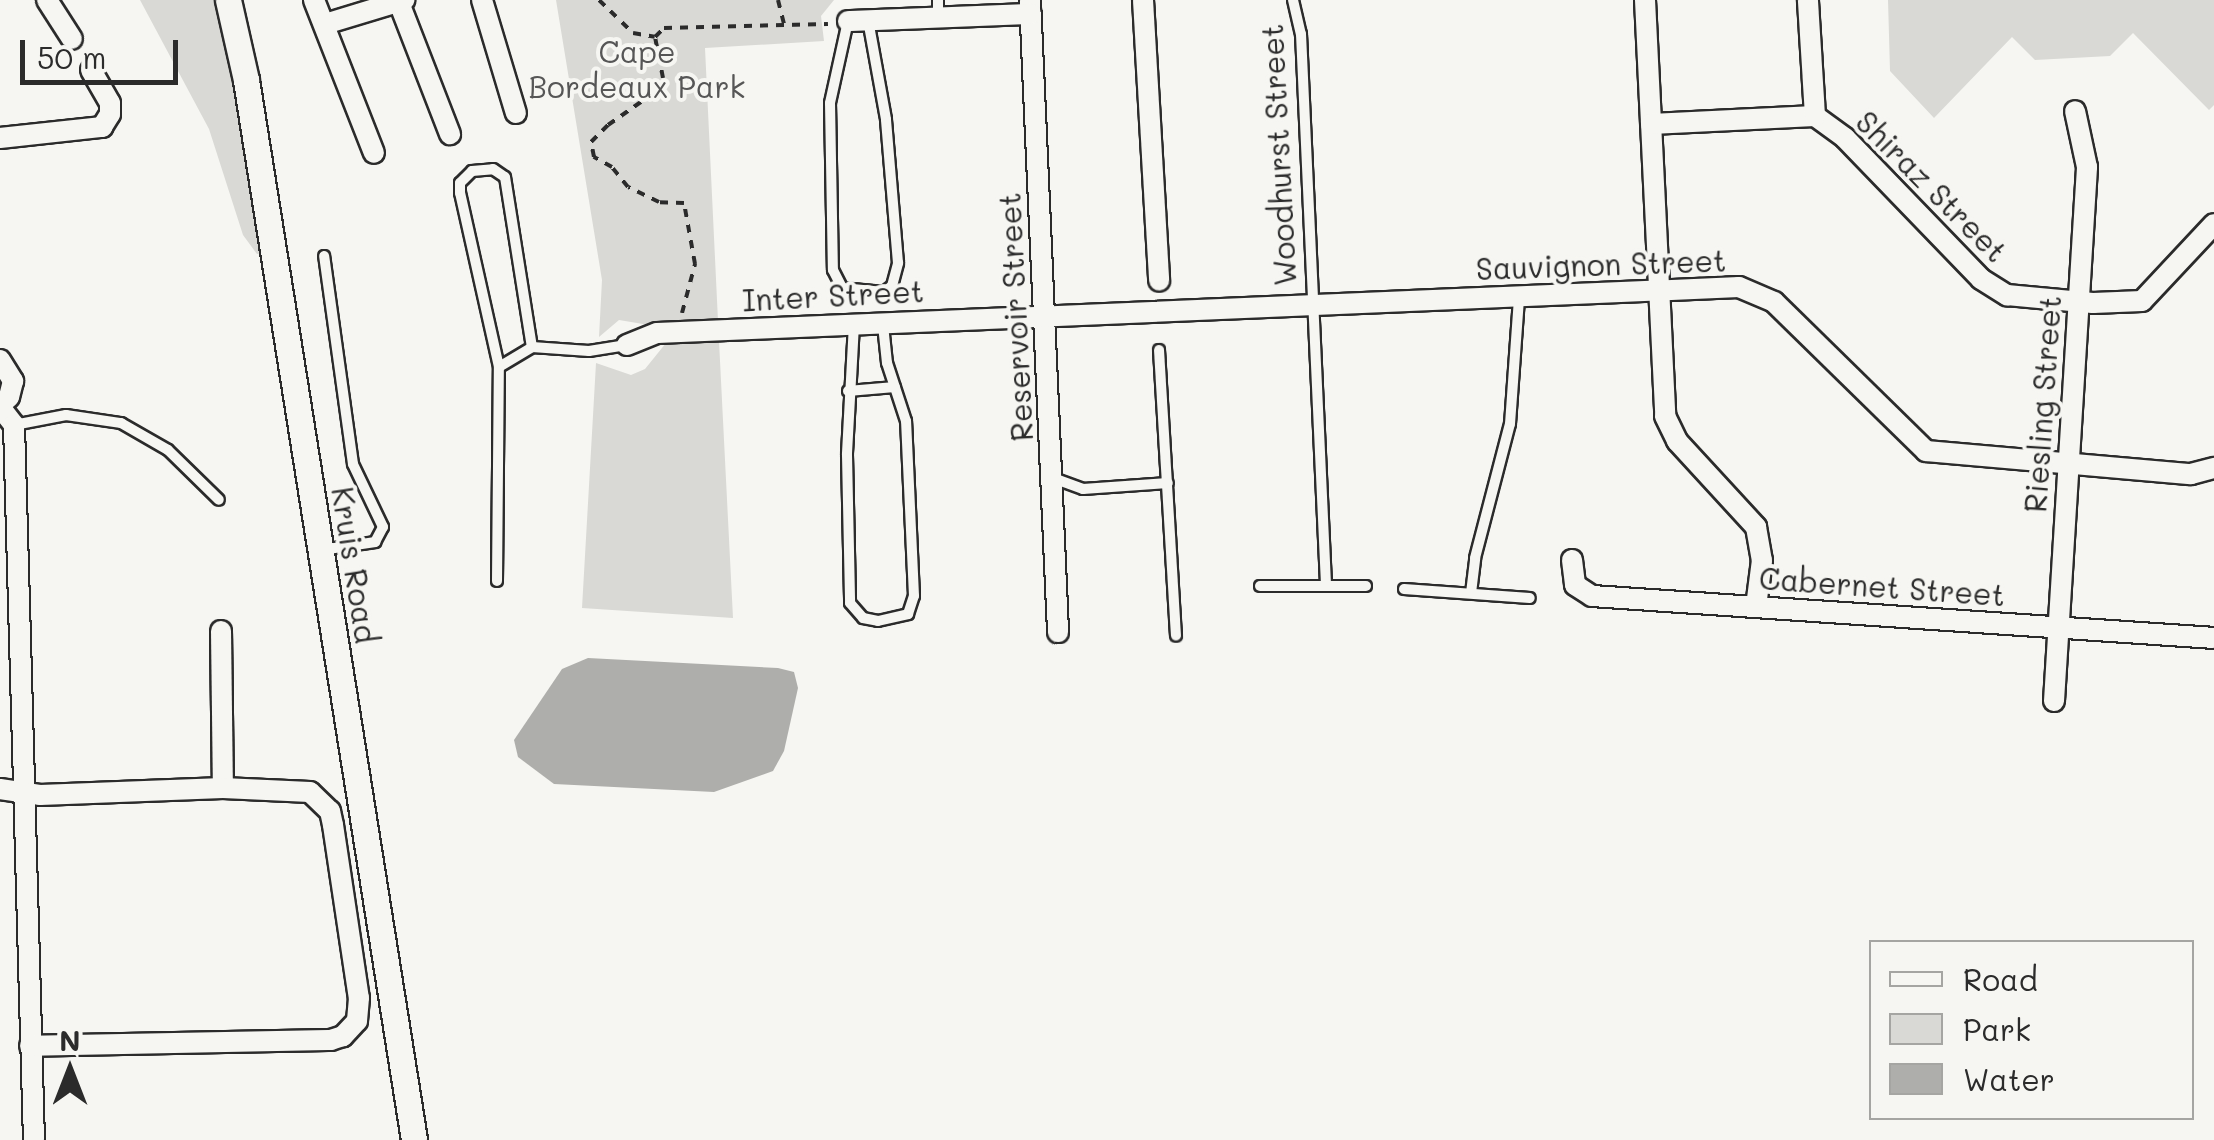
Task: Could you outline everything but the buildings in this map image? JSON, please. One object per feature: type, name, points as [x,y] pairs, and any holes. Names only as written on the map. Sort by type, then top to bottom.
[{"type":"street","points":[[47,0],[72,39]]},
{"type":"street","name":"Kruis Road","points":[[228,0],[246,80],[414,1140]]},
{"type":"street","points":[[314,0],[374,153]]},
{"type":"street","points":[[325,24],[400,0],[450,134]]},
{"type":"street","points":[[482,0],[516,113]]},
{"type":"street","points":[[1143,0],[1158,281]]},
{"type":"street","points":[[1644,0],[1665,416],[1677,441],[1756,528],[1762,560],[1756,607]]},
{"type":"street","points":[[1651,124],[1815,116],[1808,0]]},
{"type":"street","points":[[858,21],[938,8],[1030,7]]},
{"type":"street","name":"Reservoir Street","points":[[1030,7],[1058,632]]},
{"type":"street","points":[[0,138],[102,127],[110,114],[110,103],[91,70]]},
{"type":"street","name":"Riesling Street","points":[[2054,701],[2088,166],[2075,111]]},
{"type":"street","name":"Shiraz Street","points":[[1815,116],[1845,138],[1990,286],[2008,295],[2079,302],[2142,301],[2214,224]]},
{"type":"street","name":"Sauvignon Street","points":[[1044,317],[1739,287],[1756,290],[1774,302],[1926,451],[2191,474],[2214,468]]},
{"type":"street","name":"Inter Street","points":[[626,345],[657,333],[1044,317]]},
{"type":"street","points":[[0,360],[14,380],[9,398],[0,406],[14,425],[28,793],[34,1140]]},
{"type":"street","name":"Cabernet Street","points":[[1572,560],[1575,584],[1592,596],[2214,638]]},
{"type":"street","points":[[221,632],[223,788]]},
{"type":"street","points":[[0,789],[28,793],[296,788],[310,792],[330,811],[360,1011],[352,1029],[332,1040],[30,1046]]},
{"type":"lane","name":"Woodhurst Street","points":[[1292,0],[1301,34],[1326,584]]},
{"type":"lane","points":[[858,21],[886,119],[898,263],[892,286],[884,292],[842,288],[834,270],[830,103],[858,21]]},
{"type":"lane","points":[[497,581],[499,366],[460,193],[460,183],[472,172],[493,169],[505,177],[532,347]]},
{"type":"lane","points":[[320,550],[375,542],[382,536],[382,527],[353,464],[324,256]]},
{"type":"lane","points":[[1471,592],[1475,558],[1507,440],[1519,297]]},
{"type":"lane","points":[[854,324],[848,391],[850,604],[864,618],[878,620],[908,614],[914,596],[906,421],[883,323]]},
{"type":"lane","points":[[499,366],[532,347],[590,351],[626,345]]},
{"type":"lane","points":[[1159,350],[1176,635]]},
{"type":"lane","points":[[848,391],[895,387]]},
{"type":"lane","points":[[14,425],[66,414],[121,423],[168,450],[219,500]]},
{"type":"lane","points":[[1052,477],[1083,488],[1168,483]]},
{"type":"lane","points":[[1260,586],[1366,586]]},
{"type":"lane","points":[[1404,589],[1530,598]]},
{"type":"path","points":[[599,0],[633,33],[655,37]]},
{"type":"path","points":[[778,0],[784,25]]},
{"type":"path","points":[[655,37],[664,28],[817,24]]},
{"type":"path","points":[[655,37],[663,78],[658,90],[608,125],[592,142],[594,158],[612,167],[628,187],[659,202],[684,202],[695,264],[682,316]]},
{"type":"green space","points":[[140,0],[219,0],[262,253],[257,254],[243,235],[209,129]]},
{"type":"green space","name":"Cape Bordeaux Park","points":[[556,0],[834,0],[821,16],[824,41],[705,48],[718,321],[643,324],[619,320],[599,337],[602,280]]},
{"type":"green space","points":[[1888,0],[2214,0],[2214,105],[2209,110],[2133,33],[2110,56],[2035,60],[2012,37],[1934,118],[1890,71]]},
{"type":"green space","points":[[719,341],[733,618],[582,608],[596,363],[631,375],[645,369],[666,343]]},
{"type":"water","points":[[588,658],[794,672],[798,688],[784,751],[773,771],[714,792],[554,784],[518,757],[514,740],[562,669]]}]
